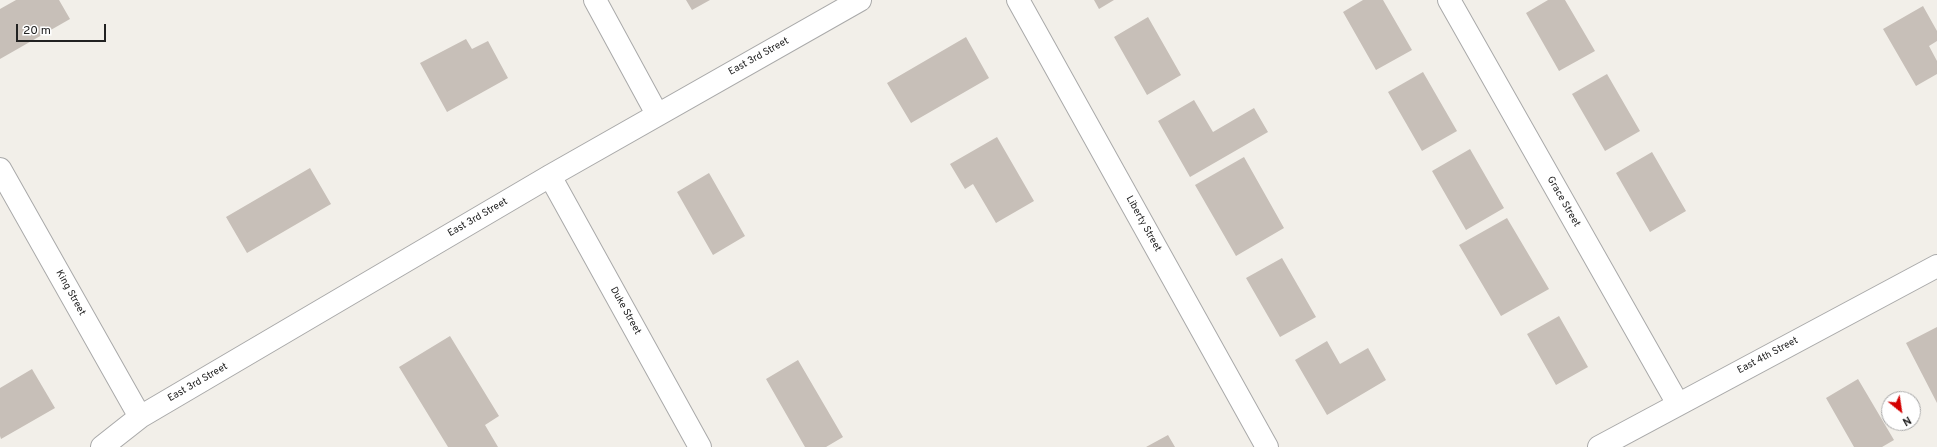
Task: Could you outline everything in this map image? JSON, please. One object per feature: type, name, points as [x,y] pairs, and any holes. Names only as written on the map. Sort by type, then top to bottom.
[{"type":"street","points":[[595,0],[657,114]]},
{"type":"street","name":"East 3rd Street","points":[[102,447],[140,417],[657,114],[860,0]]},
{"type":"street","name":"Liberty Street","points":[[1018,0],[1267,447]]},
{"type":"street","name":"Grace Street","points":[[1449,0],[1678,404]]},
{"type":"street","name":"King Street","points":[[0,169],[140,417]]},
{"type":"street","name":"Duke Street","points":[[550,176],[700,447]]},
{"type":"street","name":"East 4th Street","points":[[1599,447],[1937,266]]},
{"type":"building","points":[[16,0],[59,0],[70,19],[0,59],[0,9]]},
{"type":"building","points":[[686,0],[710,0],[692,10]]},
{"type":"building","points":[[1094,0],[1114,0],[1099,9]]},
{"type":"building","points":[[1363,0],[1383,0],[1412,50],[1376,70],[1343,12]]},
{"type":"building","points":[[1548,0],[1565,0],[1595,51],[1559,71],[1526,13]]},
{"type":"building","points":[[1923,6],[1937,31],[1937,41],[1929,46],[1937,61],[1937,74],[1916,86],[1883,29]]},
{"type":"building","points":[[1148,17],[1181,75],[1147,95],[1114,37]]},
{"type":"building","points":[[966,37],[989,78],[911,123],[887,83]]},
{"type":"building","points":[[466,39],[472,49],[488,41],[508,78],[447,112],[420,63]]},
{"type":"building","points":[[1423,72],[1457,131],[1422,151],[1388,92]]},
{"type":"building","points":[[1607,74],[1640,131],[1605,151],[1572,94]]},
{"type":"building","points":[[1194,100],[1213,132],[1254,108],[1268,132],[1190,177],[1158,121]]},
{"type":"building","points":[[997,137],[1034,201],[996,223],[973,184],[965,189],[950,164]]},
{"type":"building","points":[[1470,149],[1504,208],[1466,230],[1432,171]]},
{"type":"building","points":[[1652,152],[1686,211],[1650,232],[1616,173]]},
{"type":"building","points":[[1244,157],[1284,228],[1236,256],[1195,185]]},
{"type":"building","points":[[310,168],[331,204],[247,253],[226,217]]},
{"type":"building","points":[[709,173],[745,236],[713,255],[677,192]]},
{"type":"building","points":[[1507,218],[1549,289],[1501,316],[1459,245]]},
{"type":"building","points":[[1282,258],[1316,317],[1280,337],[1246,278]]},
{"type":"building","points":[[1559,316],[1588,367],[1556,385],[1527,334]]},
{"type":"building","points":[[1937,327],[1937,403],[1906,343]]},
{"type":"building","points":[[450,336],[499,416],[485,425],[498,447],[448,447],[399,367]]},
{"type":"building","points":[[1327,341],[1340,364],[1368,348],[1386,380],[1327,415],[1295,360]]},
{"type":"building","points":[[798,360],[843,437],[826,447],[805,447],[766,379]]},
{"type":"building","points":[[32,369],[55,408],[1,439],[0,388]]},
{"type":"building","points":[[1858,379],[1881,418],[1881,431],[1889,431],[1894,440],[1882,447],[1854,447],[1826,398]]},
{"type":"building","points":[[1168,435],[1175,447],[1146,447]]}]
